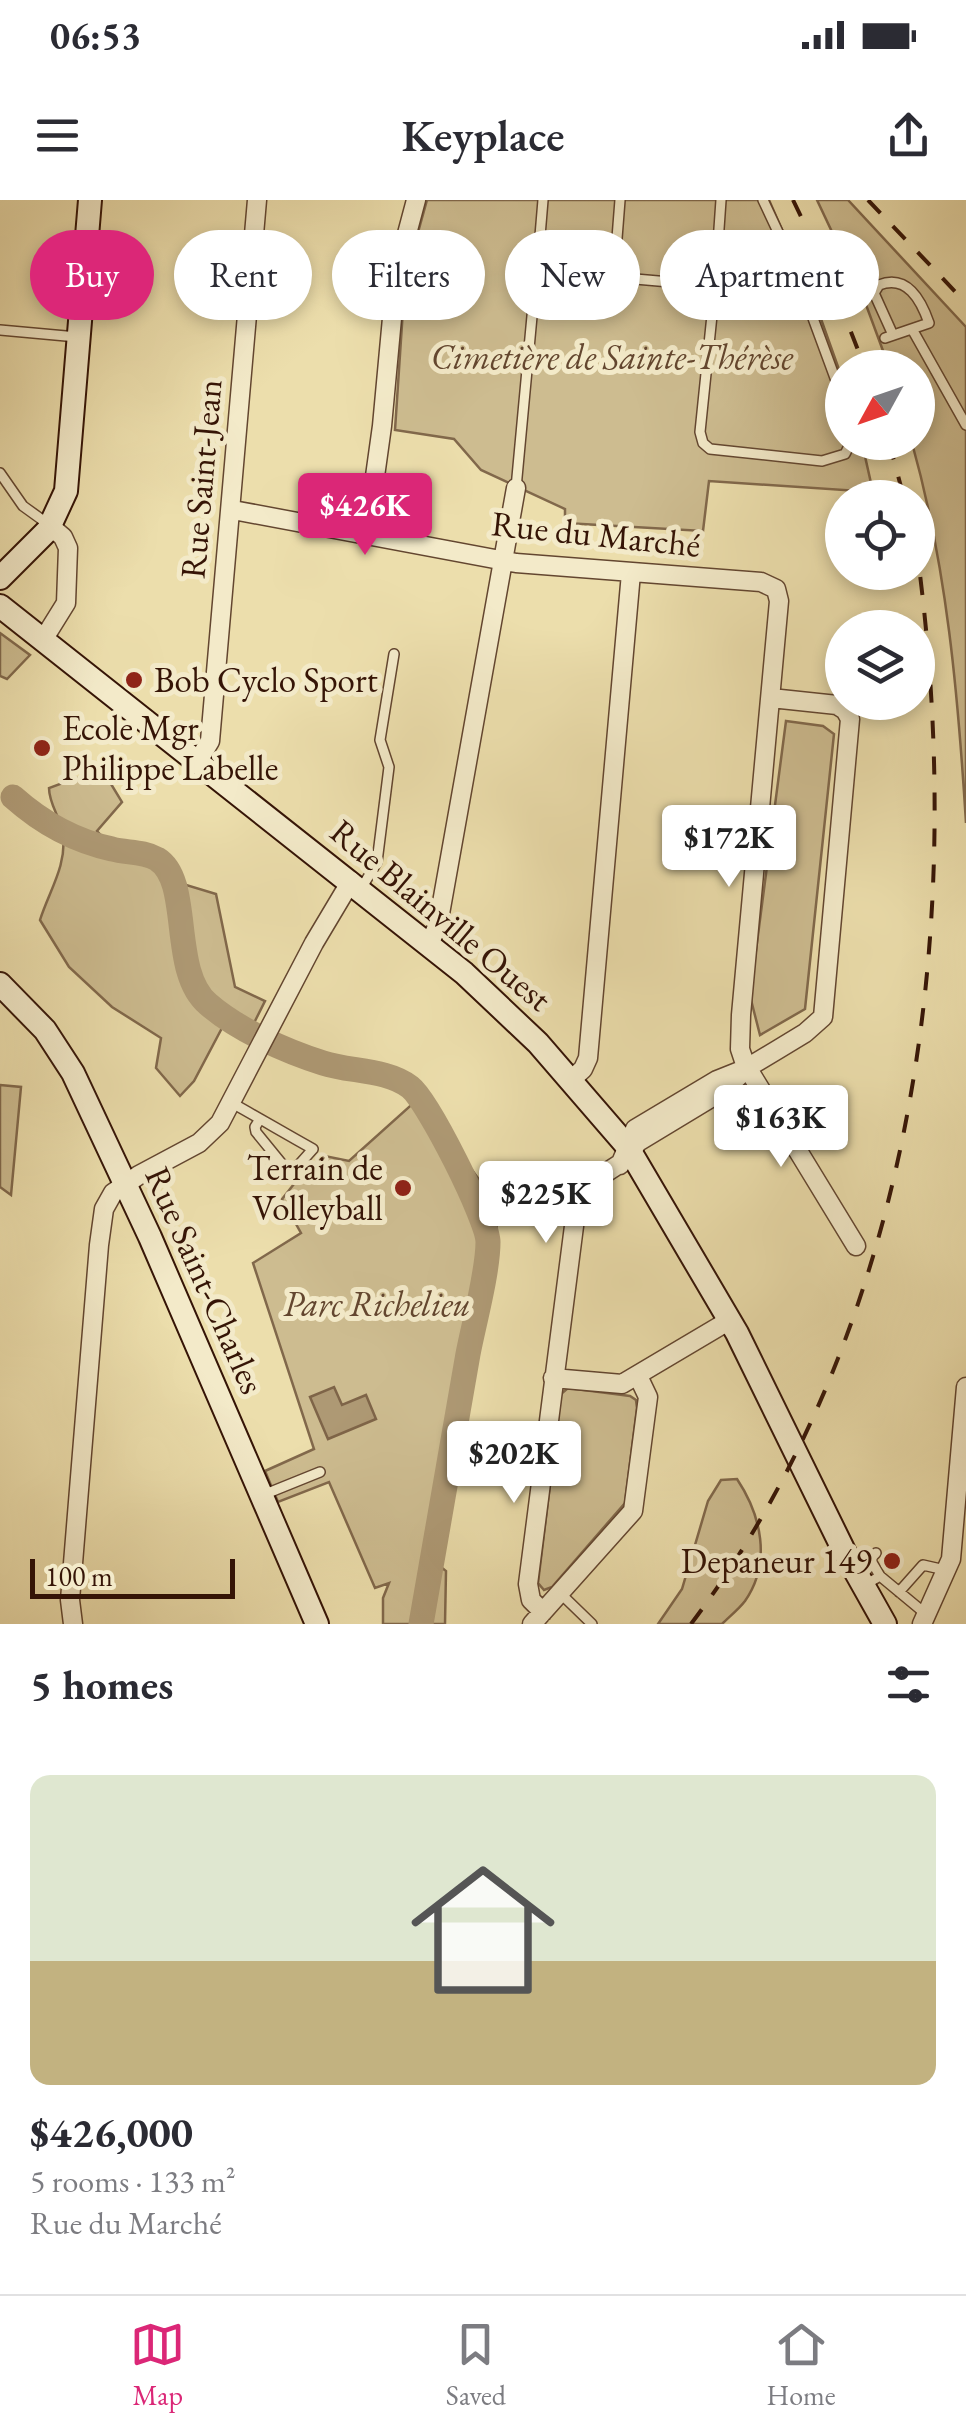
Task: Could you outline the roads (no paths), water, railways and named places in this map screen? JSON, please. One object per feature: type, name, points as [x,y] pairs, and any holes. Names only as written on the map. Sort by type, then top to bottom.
[{"type":"street","points":[[0,578],[50,526],[64,500],[90,200]]},
{"type":"street","name":"Rue Saint-Jean","points":[[198,761],[210,741],[257,200]]},
{"type":"street","points":[[367,534],[382,426],[395,281],[416,200]]},
{"type":"street","points":[[429,944],[438,926],[516,488]]},
{"type":"street","name":"Rue du Marché","points":[[232,510],[504,561],[759,582],[776,589],[778,601],[771,698]]},
{"type":"street","points":[[42,640],[66,603],[68,548],[50,526]]},
{"type":"street","points":[[571,1080],[588,1062],[631,573]]},
{"type":"street","name":"Rue Blainville Ouest","points":[[0,606],[429,944],[508,1012],[571,1080],[626,1154],[730,1320],[872,1581],[879,1622]]},
{"type":"street","points":[[538,1618],[528,1590],[576,1202],[584,1187],[626,1154],[636,1129],[717,1080],[747,1068],[814,1026],[825,1008],[850,724],[845,710],[837,705],[771,698],[740,1028],[741,1054],[747,1068],[856,1246]]},
{"type":"street","points":[[73,1624],[70,1600],[101,1223],[107,1200],[125,1184],[205,1139],[232,1103],[266,1037],[356,885]]},
{"type":"street","name":"Rue Saint-Charles","points":[[0,984],[45,1030],[64,1056],[125,1184],[317,1624]]},
{"type":"street","points":[[553,1378],[618,1384],[730,1320]]},
{"type":"street","points":[[538,1618],[625,1522],[635,1505],[648,1397],[638,1376]]},
{"type":"street","points":[[925,1619],[948,1570],[952,1552],[966,1387]]},
{"type":"lane","points":[[543,200],[543,230]]},
{"type":"lane","points":[[618,230],[620,200]]},
{"type":"lane","points":[[719,230],[721,200]]},
{"type":"lane","points":[[763,200],[777,230]]},
{"type":"lane","points":[[894,281],[903,284],[922,304],[929,323],[912,329],[889,337],[876,288],[894,281]]},
{"type":"lane","points":[[516,488],[536,320]]},
{"type":"lane","points":[[711,320],[700,432],[706,447],[714,451],[825,460]]},
{"type":"lane","points":[[813,320],[825,352]]},
{"type":"lane","points":[[912,329],[966,425]]},
{"type":"lane","points":[[0,330],[80,337]]},
{"type":"lane","points":[[0,473],[24,506],[50,526]]},
{"type":"lane","points":[[356,885],[378,862],[389,766],[380,740],[394,654]]},
{"type":"lane","points":[[232,1103],[313,1149],[296,1168],[286,1170],[256,1132],[254,1127],[260,1119]]},
{"type":"lane","points":[[281,1130],[288,1119]]},
{"type":"lane","points":[[262,1496],[320,1472]]},
{"type":"lane","points":[[876,1552],[870,1559],[872,1581],[900,1592],[925,1619]]},
{"type":"lane","points":[[900,1592],[923,1565],[948,1570]]},
{"type":"lane","points":[[560,1594],[592,1624]]},
{"type":"waterway","points":[[13,797],[72,836],[157,859],[168,870],[175,886],[189,971],[208,1004],[248,1031],[293,1052],[401,1081],[419,1097],[456,1162],[488,1242],[421,1624]]},
{"type":"railway","points":[[793,200],[828,273],[858,350]]},
{"type":"railway","points":[[868,200],[966,303]]},
{"type":"railway","points":[[894,460],[899,480]]},
{"type":"railway","points":[[691,1624],[767,1507],[828,1383],[874,1252],[907,1116],[927,978],[934,837],[931,697],[921,590]]},
{"type":"place","name":"Bob Cyclo Sport","points":[[134,680]]},
{"type":"place","name":"Ecole Mgr Philippe Labelle","points":[[42,748]]},
{"type":"place","name":"Terrain de Volleyball","points":[[403,1188]]},
{"type":"place","name":"Depaneur 149","points":[[892,1561]]},
{"type":"park label","name":"Cimetière de Sainte-Thérèse","points":[[612,357]]},
{"type":"park label","name":"Parc Richelieu","points":[[377,1304]]}]
